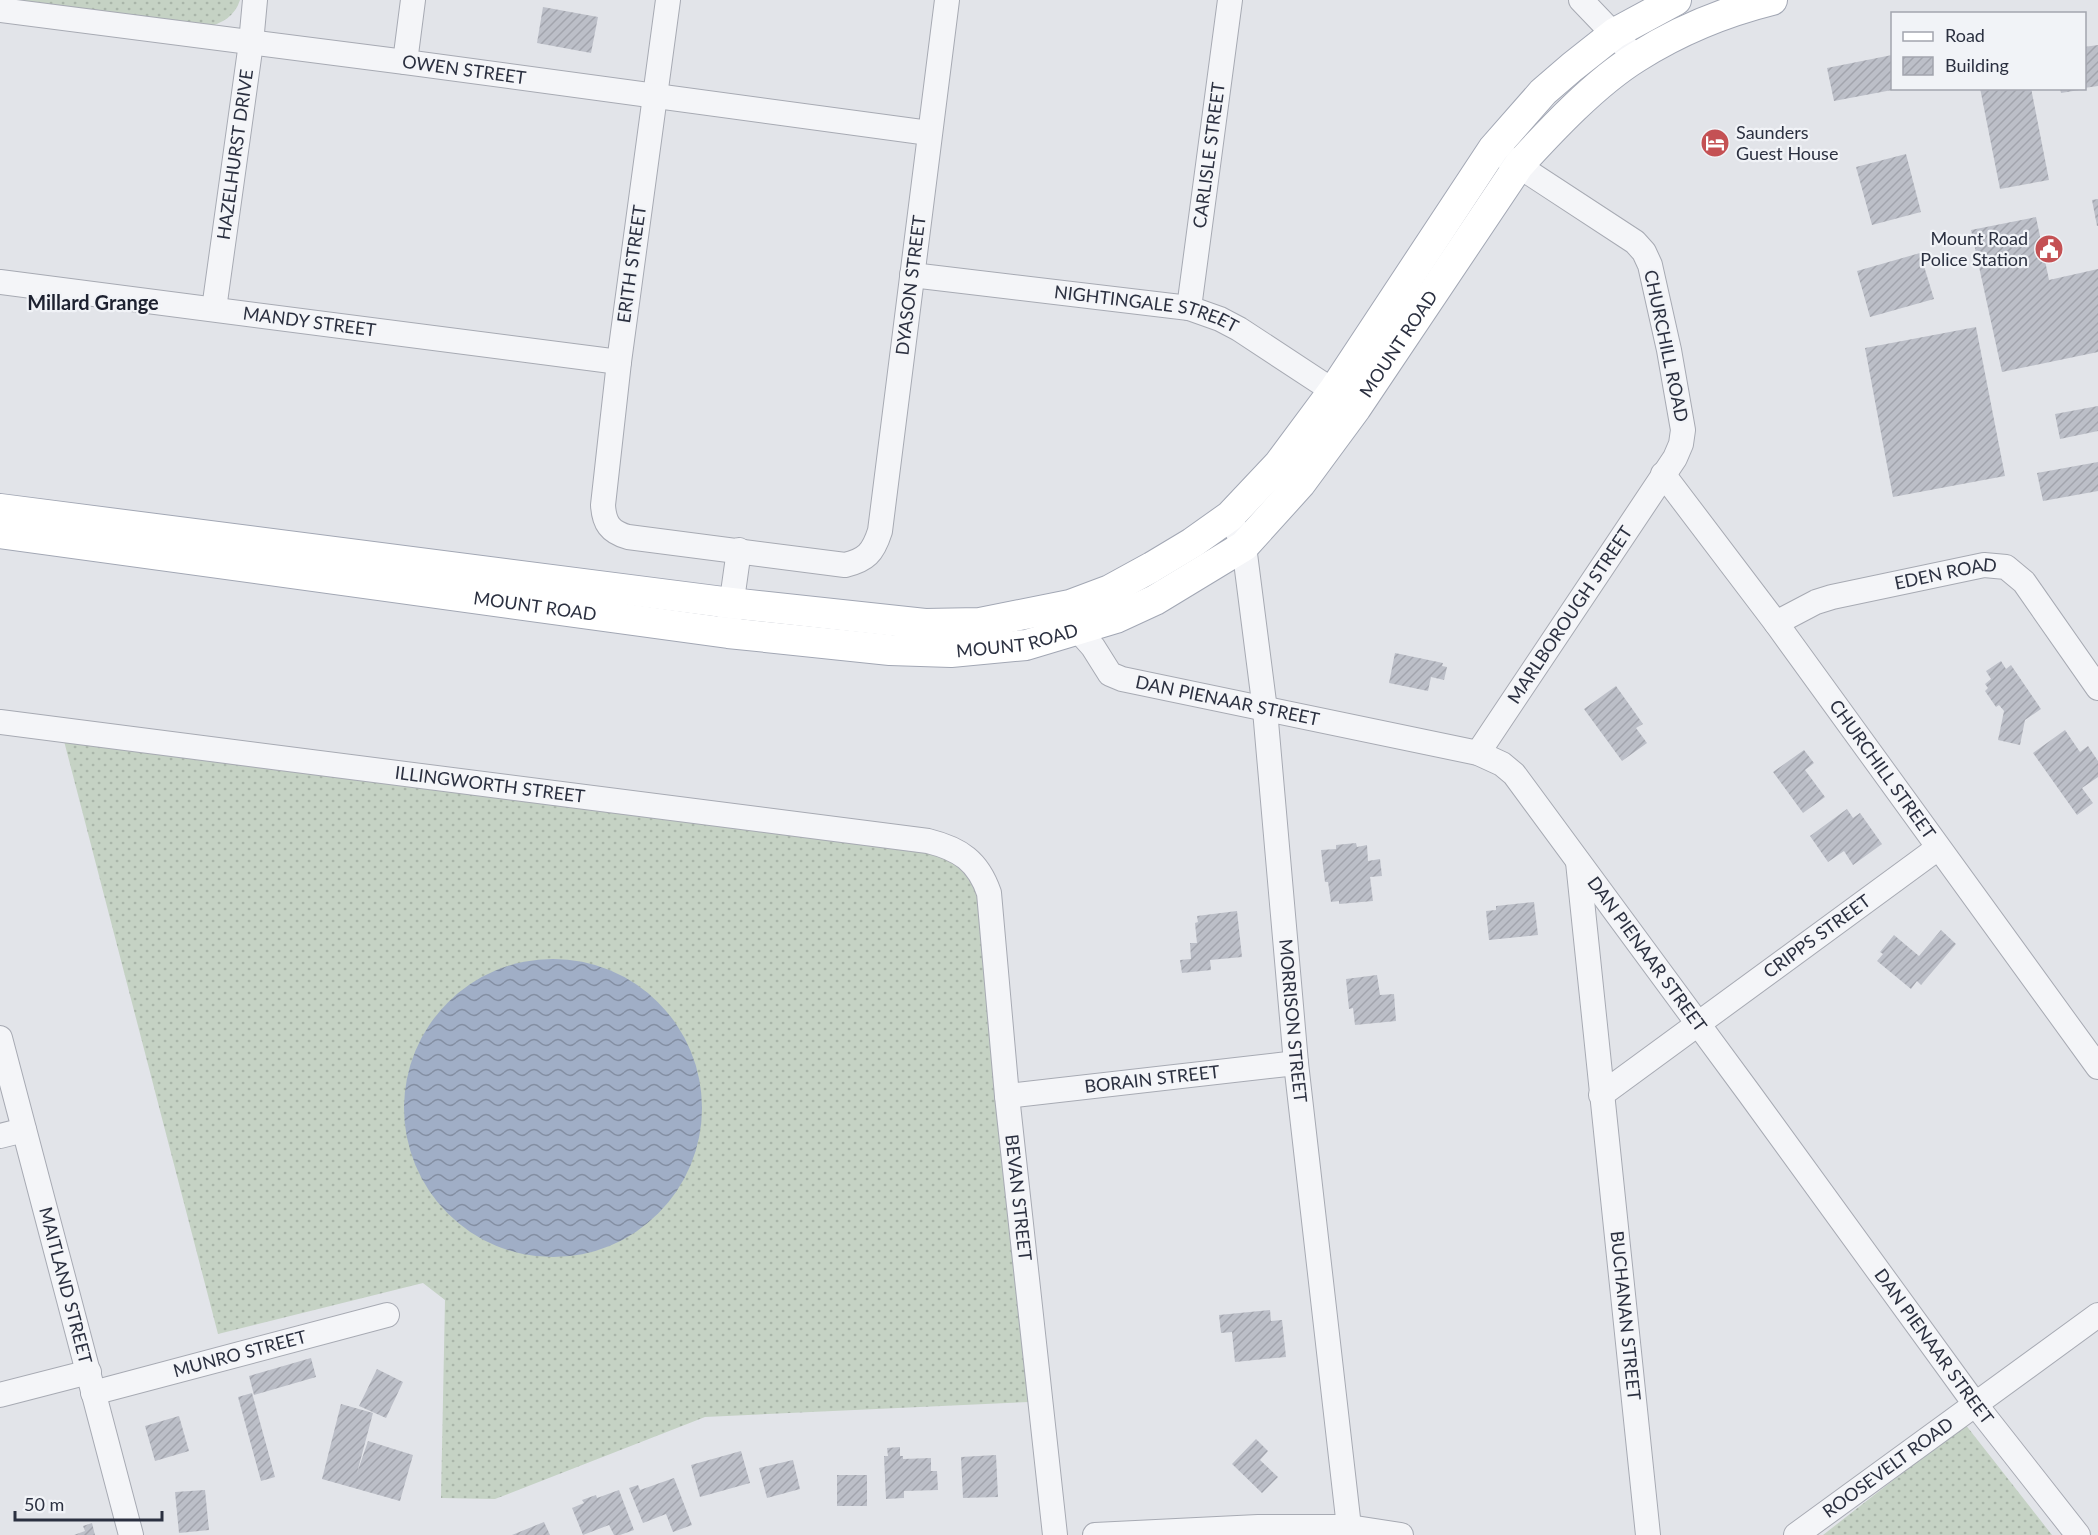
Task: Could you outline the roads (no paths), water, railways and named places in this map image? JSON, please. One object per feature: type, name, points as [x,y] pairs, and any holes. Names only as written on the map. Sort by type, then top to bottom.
[{"type":"main road","name":"MOUNT ROAD","points":[[0,533],[234,551],[925,624],[1116,618],[1155,600],[1244,546],[1300,484],[1345,399],[1493,149],[1543,93],[1572,67],[1615,33],[1676,0]]},
{"type":"main road","name":"MOUNT ROAD","points":[[0,508],[234,551],[728,633],[890,650],[951,652],[1026,645],[1074,618],[1110,590],[1192,543],[1230,516],[1345,399],[1519,165],[1588,96],[1635,58],[1679,33],[1772,0]]},
{"type":"street","name":"HAZELHURST DRIVE","points":[[214,309],[255,0]]},
{"type":"street","points":[[405,62],[413,0]]},
{"type":"street","name":"ERITH STREET","points":[[668,0],[619,362],[603,505],[604,518],[610,528],[628,537],[739,550]]},
{"type":"street","name":"DYASON STREET","points":[[739,550],[845,566],[859,562],[876,544],[880,531],[947,0]]},
{"type":"street","name":"CARLISLE STREET","points":[[1189,308],[1230,0]]},
{"type":"street","points":[[1581,0],[1615,33],[1635,58]]},
{"type":"street","name":"OWEN STREET","points":[[0,10],[929,133]]},
{"type":"street","name":"CHURCHILL ROAD","points":[[1493,149],[1635,242],[1644,252],[1650,265],[1669,350],[1683,430],[1681,444],[1675,458],[1663,474]]},
{"type":"street","name":"NIGHTINGALE STREET","points":[[912,275],[1189,308],[1220,319],[1239,329],[1345,399]]},
{"type":"street","name":"MANDY STREET","points":[[0,282],[619,362]]},
{"type":"street","name":"CHURCHILL STREET","points":[[1663,474],[1776,623],[2098,1067]]},
{"type":"street","name":"MARLBOROUGH STREET","points":[[1478,753],[1663,474]]},
{"type":"street","name":"MORRISON STREET","points":[[1230,516],[1244,546],[1265,710],[1296,1063],[1349,1527]]},
{"type":"street","points":[[728,633],[730,603],[739,550]]},
{"type":"street","name":"EDEN ROAD","points":[[1776,623],[1816,602],[1832,597],[1984,565],[2006,567],[2024,582],[2098,688]]},
{"type":"street","name":"DAN PIENAAR STREET","points":[[1074,618],[1110,674],[1122,679],[1478,753],[1502,764],[1514,774],[1976,1404],[2078,1535]]},
{"type":"street","name":"ILLINGWORTH STREET","points":[[0,722],[928,841],[958,851],[974,864]]},
{"type":"street","name":"CRIPPS STREET","points":[[1699,1025],[1938,848]]},
{"type":"street","name":"BUCHANAN STREET","points":[[1578,860],[1648,1535]]},
{"type":"street","name":"BEVAN STREET","points":[[974,864],[984,879],[989,893],[1007,1096],[1055,1535]]},
{"type":"street","points":[[1601,1095],[1699,1025]]},
{"type":"street","name":"MAITLAND STREET","points":[[0,1038],[131,1535]]},
{"type":"street","name":"BORAIN STREET","points":[[1007,1096],[1296,1063]]},
{"type":"street","points":[[0,1136],[24,1130]]},
{"type":"street","name":"MUNRO STREET","points":[[0,1395],[91,1382],[387,1315]]},
{"type":"street","name":"ROOSEVELT ROAD","points":[[1796,1535],[2098,1315]]},
{"type":"street","points":[[1095,1535],[1258,1527],[1349,1527],[1401,1535]]},
{"type":"water","points":[[553,959],[582,962],[610,970],[636,984],[668,1013],[691,1051],[699,1079],[702,1108],[699,1137],[691,1165],[677,1191],[648,1223],[610,1246],[582,1254],[553,1257],[524,1254],[496,1246],[470,1232],[438,1203],[415,1165],[407,1137],[404,1108],[407,1079],[415,1051],[429,1025],[458,993],[496,970],[524,962]]},
{"type":"place","name":"Saunders Guest House","points":[[1715,143]]},
{"type":"place","name":"Mount Road Police Station","points":[[2049,249]]},
{"type":"district","name":"Millard Grange","points":[[93,303]]}]
